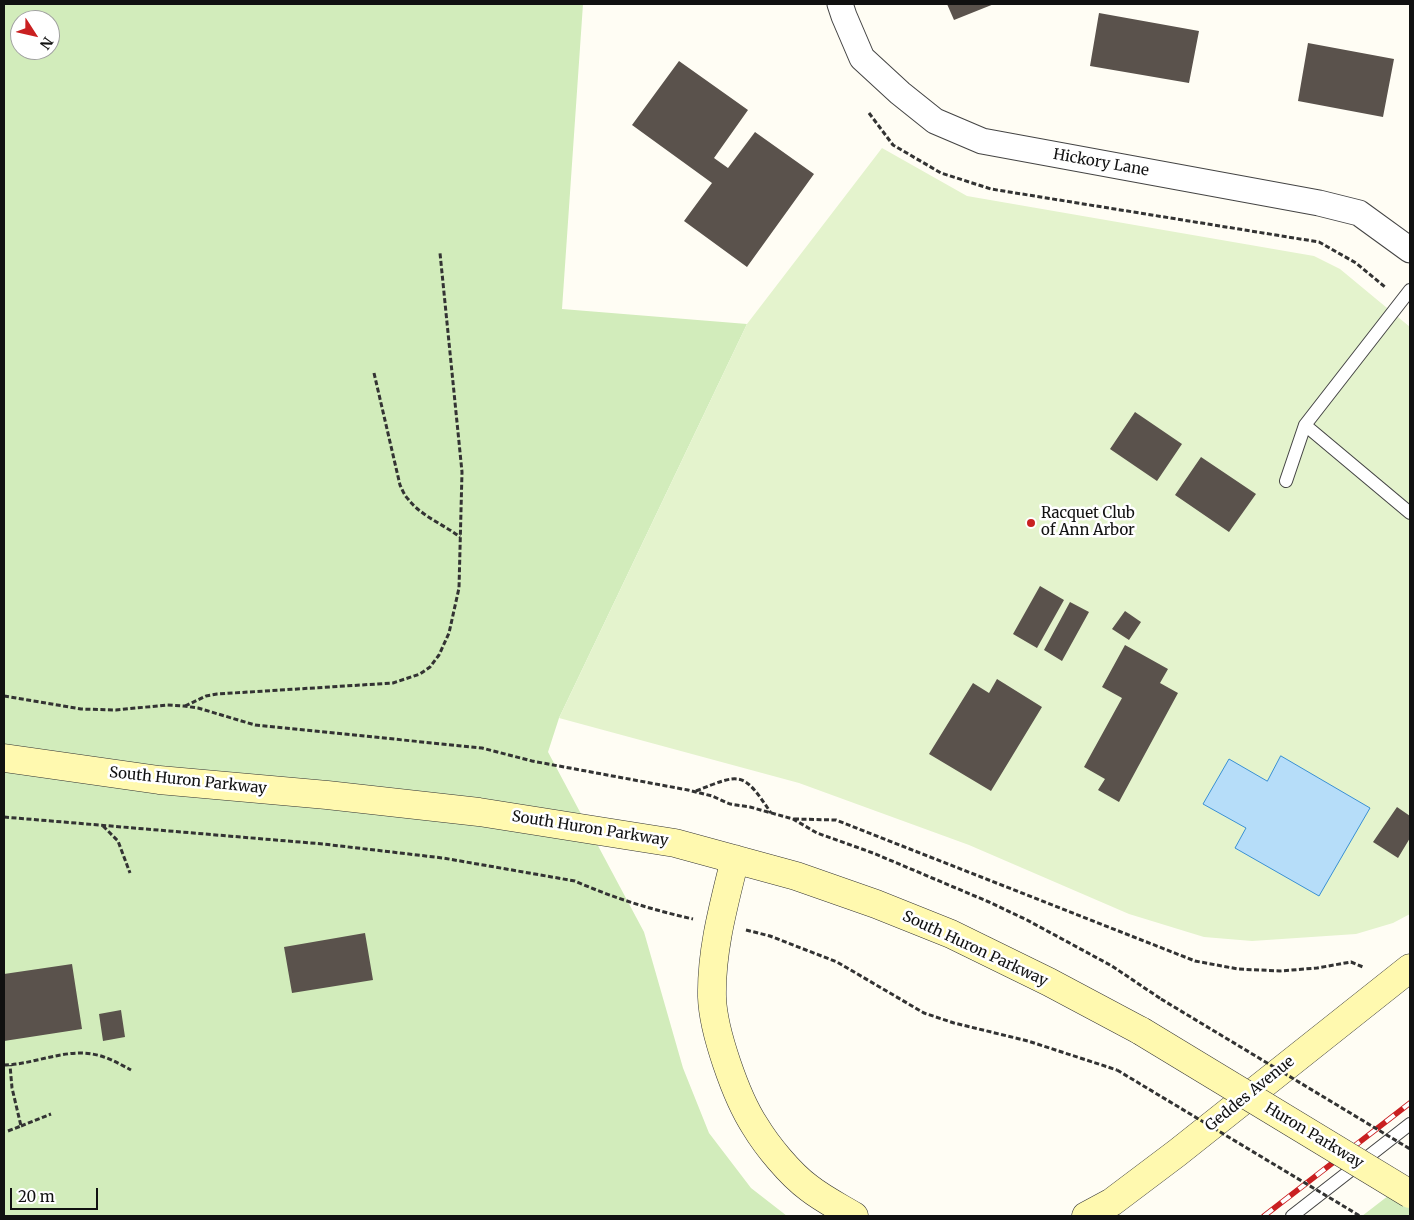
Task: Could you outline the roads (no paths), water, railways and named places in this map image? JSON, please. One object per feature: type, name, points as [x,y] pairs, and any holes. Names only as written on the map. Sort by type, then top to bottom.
[{"type":"main road","name":"South Huron Parkway","points":[[4,758],[159,780],[318,794],[479,812],[675,843],[796,876],[876,904],[951,934],[1049,982],[1141,1031]]},
{"type":"main road","points":[[735,859],[720,924],[712,988],[717,1030],[726,1060],[754,1124],[775,1154],[808,1188],[854,1216]]},
{"type":"main road","name":"Geddes Avenue","points":[[1086,1216],[1112,1202],[1170,1158],[1410,968]]},
{"type":"main road","name":"Huron Parkway","points":[[1141,1031],[1410,1194]]},
{"type":"street","name":"Hickory Lane","points":[[840,4],[862,58],[900,93],[935,121],[974,138],[1310,201],[1359,213],[1410,250]]},
{"type":"lane","points":[[1286,481],[1305,425],[1410,290]]},
{"type":"lane","points":[[1305,425],[1410,513]]},
{"type":"lane","points":[[1292,1216],[1410,1124]]},
{"type":"water","points":[[1281,756],[1370,808],[1319,896],[1235,848],[1246,828],[1203,804],[1229,759],[1267,781]]},
{"type":"railway","points":[[1264,1216],[1410,1103]]},
{"type":"place","name":"Racquet Club of Ann Arbor","points":[[1031,523]]}]
